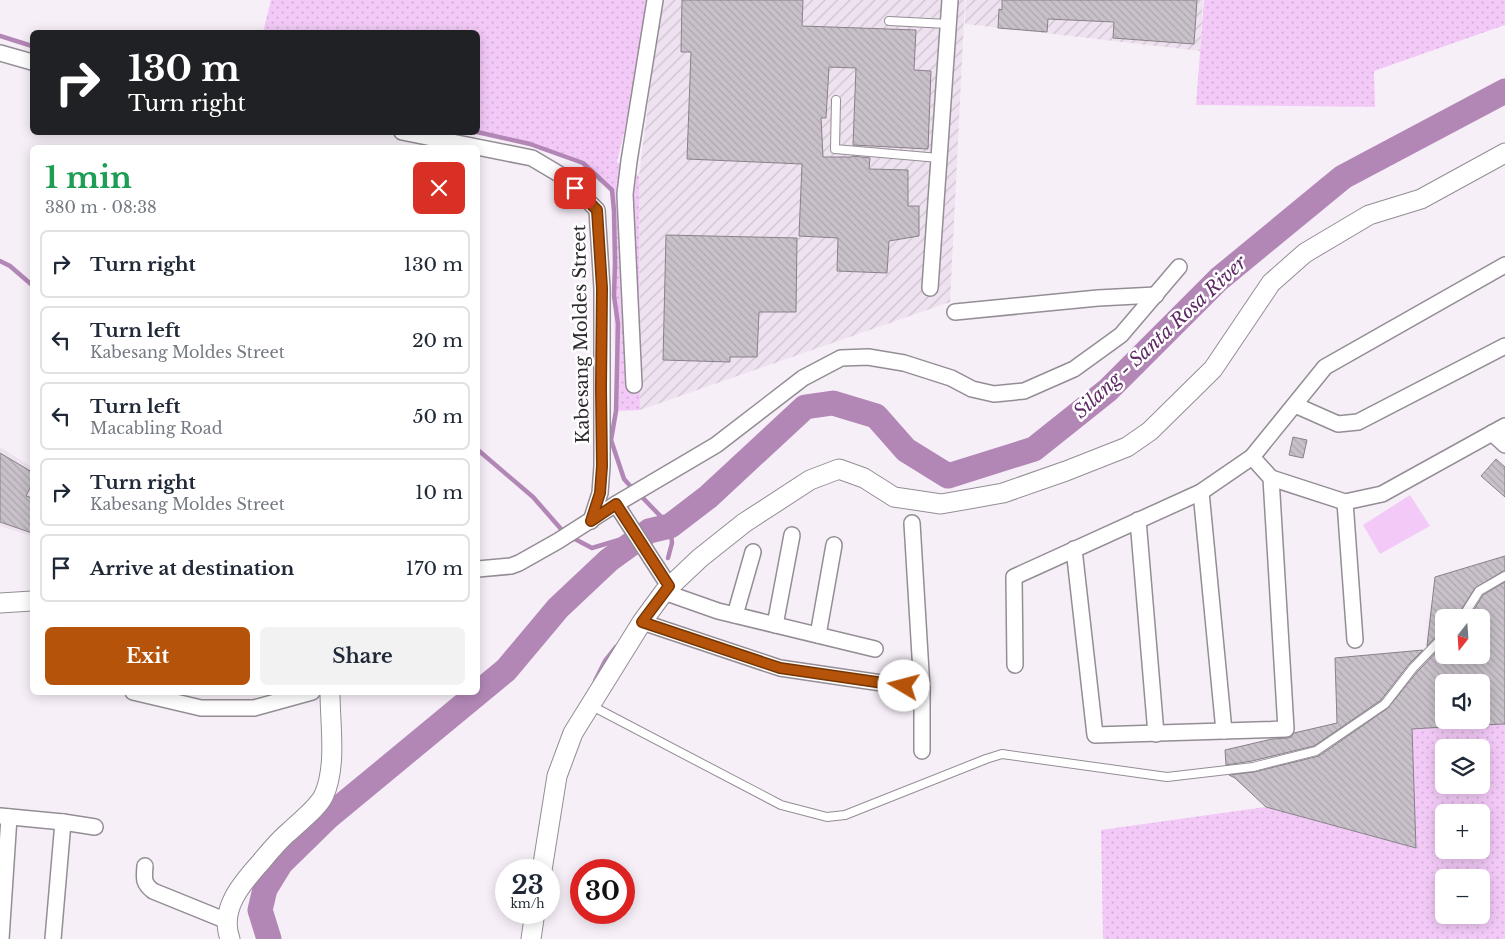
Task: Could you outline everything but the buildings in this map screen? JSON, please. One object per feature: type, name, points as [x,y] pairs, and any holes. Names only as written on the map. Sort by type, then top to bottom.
[{"type":"street","points":[[634,385],[625,194],[655,0]]},
{"type":"street","points":[[930,288],[950,0]]},
{"type":"street","points":[[0,54],[30,62]]},
{"type":"street","name":"Kabesang Moldes Street","points":[[417,135],[467,145]]},
{"type":"street","name":"Kabesang Moldes Street","points":[[480,148],[532,158],[564,177],[597,210],[602,288],[602,466],[600,493],[591,521]]},
{"type":"street","points":[[544,859],[557,776],[573,733],[642,622],[667,589],[744,523],[810,480],[839,469],[864,478],[894,497],[941,504],[1003,493],[1127,447],[1150,431],[1213,369],[1272,282],[1305,253],[1369,215],[1421,199],[1505,153]]},
{"type":"street","points":[[1015,665],[1014,577],[1201,492],[1252,457],[1326,367],[1505,265]]},
{"type":"street","points":[[480,569],[511,566],[519,563],[591,521],[620,509],[716,445],[802,378],[841,358],[868,357],[904,363],[951,378],[972,389],[994,394],[1024,391],[1074,369],[1121,335],[1179,267]]},
{"type":"street","points":[[955,312],[1098,298],[1156,296]]},
{"type":"street","points":[[1295,405],[1338,424],[1358,422],[1505,346]]},
{"type":"street","points":[[1252,457],[1270,478],[1345,502],[1382,494],[1499,430],[1505,445]]},
{"type":"street","points":[[1074,549],[1095,736],[1286,729],[1270,478]]},
{"type":"street","points":[[1201,492],[1224,731]]},
{"type":"street","points":[[1345,502],[1355,640]]},
{"type":"street","points":[[620,509],[650,556],[667,589],[718,611],[735,616],[875,649]]},
{"type":"street","points":[[1138,520],[1156,734]]},
{"type":"street","points":[[912,523],[922,689],[922,751]]},
{"type":"street","points":[[775,625],[792,535]]},
{"type":"street","points":[[818,635],[834,545]]},
{"type":"street","points":[[735,616],[752,552]]},
{"type":"street","points":[[0,603],[30,601]]},
{"type":"street","points":[[642,622],[780,668],[922,689]]},
{"type":"street","points":[[145,695],[201,708],[254,708],[301,695]]},
{"type":"street","points":[[144,866],[144,882],[153,892],[229,930],[229,907],[241,884],[282,838],[323,797],[332,771],[330,695]]},
{"type":"street","points":[[1,939],[5,817],[95,827]]},
{"type":"street","points":[[53,939],[63,822]]},
{"type":"street","points":[[531,939],[533,924]]},
{"type":"lane","points":[[889,22],[948,24]]},
{"type":"lane","points":[[836,100],[835,149],[939,158]]},
{"type":"lane","points":[[1468,609],[1479,591],[1505,576]]},
{"type":"lane","points":[[590,705],[781,805],[827,817],[845,815],[1002,754],[1167,776],[1253,766],[1316,751],[1385,704],[1413,668],[1435,645]]},
{"type":"shaded area","points":[[271,0],[656,0],[617,162],[639,176],[640,410],[616,411],[612,190],[583,163],[530,144],[480,132],[480,30],[264,30]]},
{"type":"shaded area","points":[[661,0],[965,0],[950,302],[640,410],[639,176]]},
{"type":"shaded area","points":[[966,0],[1203,0],[1200,51],[965,24]]},
{"type":"shaded area","points":[[1204,0],[1505,0],[1505,25],[1374,71],[1375,107],[1196,105]]},
{"type":"shaded area","points":[[0,447],[30,466],[30,536],[0,526]]},
{"type":"shaded area","points":[[1410,495],[1430,526],[1380,554],[1363,525]]},
{"type":"shaded area","points":[[1505,724],[1505,939],[1103,939],[1101,830],[1265,807],[1415,848],[1412,729],[1490,729],[1490,725]]},
{"type":"waterway","points":[[0,36],[30,45]]},
{"type":"waterway","name":"Silang - Santa Rosa River","points":[[480,691],[506,670],[558,608],[609,560],[649,531],[670,526],[708,497],[805,407],[833,403],[876,416],[906,450],[948,476],[1034,449],[1108,390],[1219,279],[1343,177],[1505,91]]},
{"type":"waterway","points":[[480,133],[530,144],[583,163],[612,190],[615,263],[614,296],[618,324],[616,411],[611,440],[624,479],[632,488]]},
{"type":"waterway","points":[[0,261],[10,266],[30,283]]},
{"type":"waterway","points":[[480,452],[533,497],[561,529]]},
{"type":"waterway","points":[[640,495],[670,526],[672,543],[668,558]]},
{"type":"waterway","name":"Silang - Santa Rosa River","points":[[640,534],[670,526]]},
{"type":"waterway","points":[[573,538],[592,548],[632,536]]},
{"type":"waterway","points":[[595,681],[605,661],[616,647]]},
{"type":"waterway","name":"Silang - Santa Rosa River","points":[[269,939],[260,910],[265,889],[281,863],[328,817],[476,695]]},
{"type":"route","points":[[575,188],[597,210],[602,288],[602,466],[600,493],[591,521],[616,504],[669,586],[642,622],[780,668],[904,686]]}]
